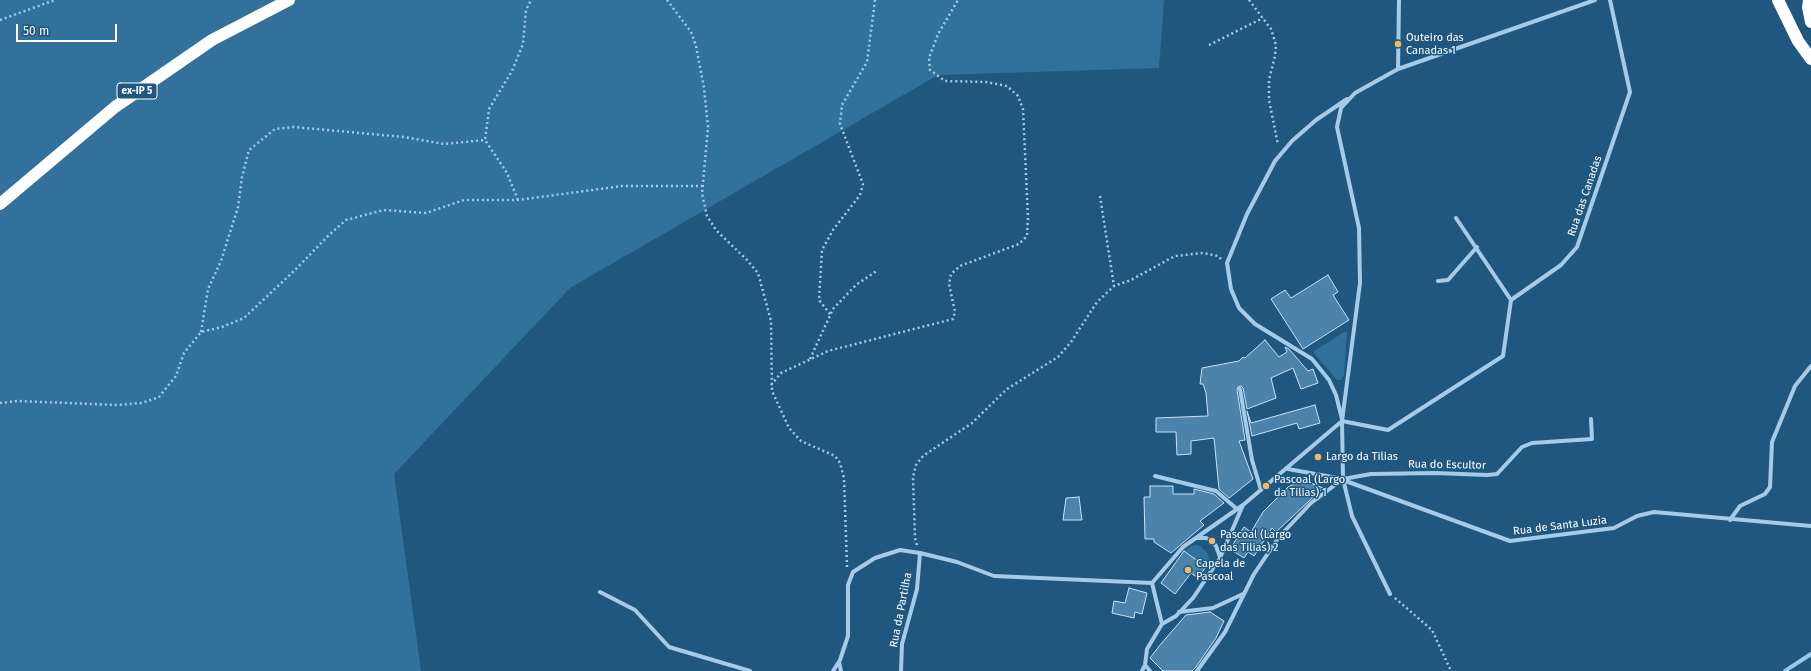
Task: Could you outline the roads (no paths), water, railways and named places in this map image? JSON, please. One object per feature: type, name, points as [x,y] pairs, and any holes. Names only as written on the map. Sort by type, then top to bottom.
[{"type":"highway","name":"ex-IP 5","points":[[0,204],[115,107],[212,40],[289,0]]},
{"type":"highway","points":[[1778,0],[1798,41],[1811,58]]},
{"type":"highway","points":[[1809,0],[1808,8],[1811,22]]},
{"type":"street","points":[[1398,69],[1399,0]]},
{"type":"street","points":[[1342,421],[1336,395],[1329,380],[1312,359],[1255,324],[1239,308],[1231,289],[1227,263],[1247,214],[1280,155],[1292,141],[1316,120],[1355,93],[1398,69],[1595,0]]},
{"type":"street","name":"Rua das Canadas","points":[[1511,300],[1561,265],[1577,247],[1630,92],[1610,0]]},
{"type":"street","points":[[1355,93],[1341,108],[1337,127],[1359,228],[1360,283],[1342,421],[1343,479],[1352,516],[1390,594]]},
{"type":"street","points":[[1342,421],[1388,430],[1503,356],[1511,300],[1477,247],[1456,218]]},
{"type":"street","points":[[1438,281],[1448,280],[1477,247]]},
{"type":"street","points":[[1730,520],[1740,506],[1765,494],[1770,487],[1772,442],[1795,386],[1811,366]]},
{"type":"street","points":[[1240,389],[1252,460],[1261,490]]},
{"type":"street","name":"Rua do Escultor","points":[[1343,479],[1371,474],[1435,473],[1487,476],[1497,474],[1522,447],[1532,443],[1592,439],[1591,419]]},
{"type":"street","points":[[1152,583],[1183,547],[1243,505],[1288,469],[1342,421]]},
{"type":"street","points":[[1288,469],[1343,479]]},
{"type":"street","points":[[1155,476],[1216,491],[1237,509]]},
{"type":"street","points":[[1197,671],[1225,632],[1254,574],[1280,537],[1311,503],[1343,479]]},
{"type":"street","name":"Rua de Santa Luzia","points":[[1343,479],[1510,541],[1614,528],[1637,516],[1654,512],[1730,520],[1811,526]]},
{"type":"street","points":[[1142,671],[1145,665],[1147,649],[1162,624],[1179,612],[1193,598],[1220,558],[1243,505]]},
{"type":"street","points":[[1196,538],[1206,538],[1212,541],[1216,546],[1220,558]]},
{"type":"street","points":[[833,671],[839,662],[848,636],[848,585],[853,572],[876,558],[900,550],[957,562],[994,576],[1152,583]]},
{"type":"street","name":"Rua da Partilha","points":[[901,671],[902,644],[917,589],[920,553]]},
{"type":"street","points":[[1152,583],[1162,624]]},
{"type":"street","points":[[600,592],[635,610],[669,647],[750,671]]},
{"type":"street","points":[[1179,612],[1213,608],[1244,594]]},
{"type":"street","points":[[839,662],[841,671]]},
{"type":"street","points":[[1145,665],[1150,671]]},
{"type":"waterway","points":[[1785,671],[1811,654]]},
{"type":"place","name":"Outeiro das Canadas 1","points":[[1398,44]]},
{"type":"place","name":"Largo da Tilias","points":[[1318,457]]},
{"type":"place","name":"Pascoal (Largo da Tilias) 1","points":[[1266,486]]},
{"type":"place","name":"Pascoal (Largo das Tilias) 2","points":[[1212,541]]},
{"type":"place","name":"Capela de Pascoal","points":[[1188,570]]}]
